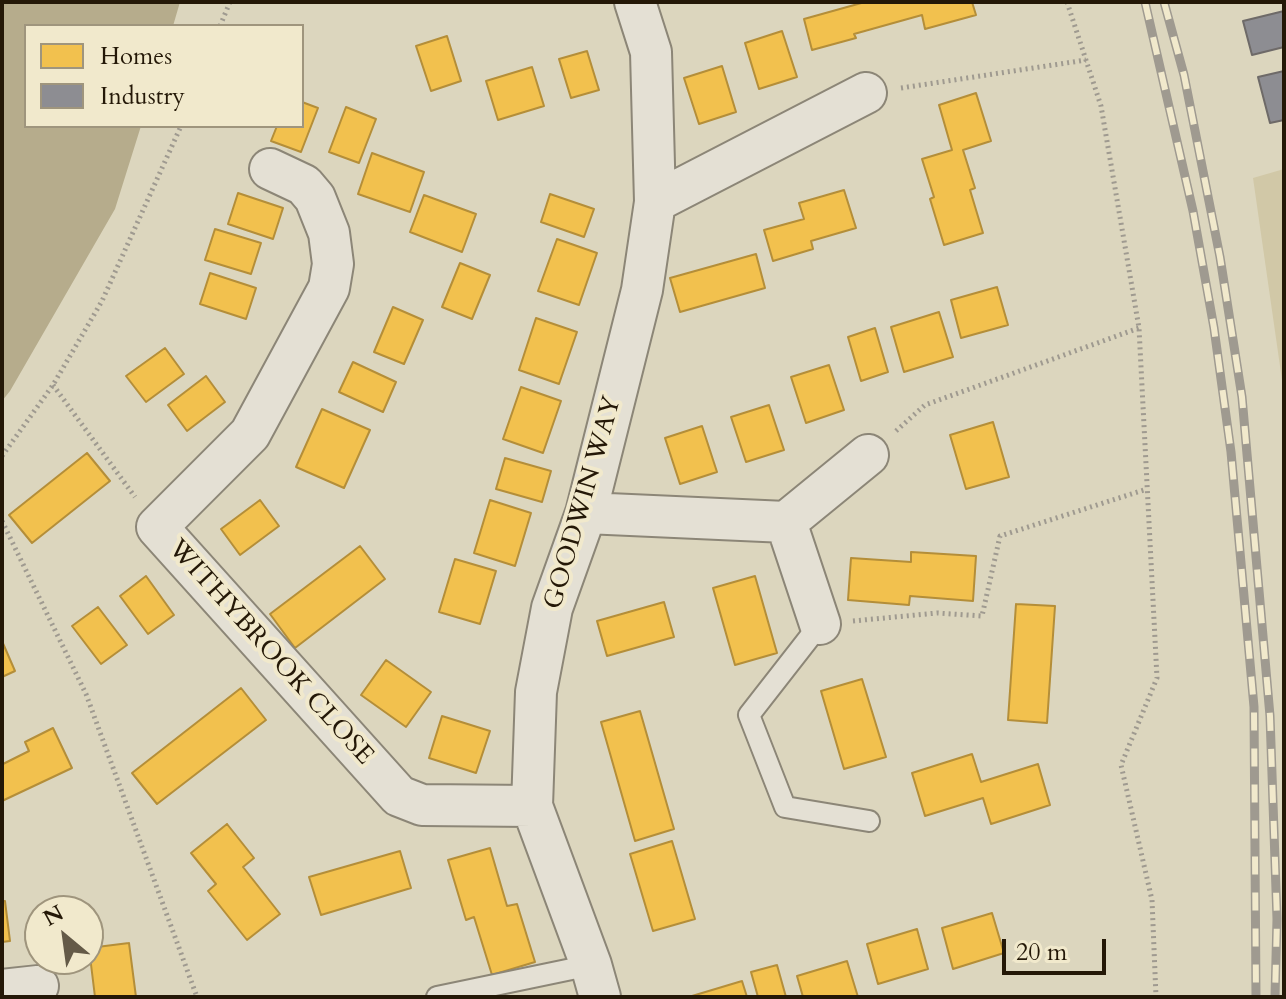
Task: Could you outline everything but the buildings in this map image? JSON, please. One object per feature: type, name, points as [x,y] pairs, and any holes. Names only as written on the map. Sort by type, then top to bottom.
[{"type":"street","name":"GOODWIN WAY","points":[[595,981],[532,806],[536,692],[552,608],[586,513],[642,290],[655,202],[651,52],[635,2]]},
{"type":"street","points":[[655,202],[866,93]]},
{"type":"street","name":"WITHYBROOK CLOSE","points":[[270,169],[304,185],[315,198],[329,233],[333,264],[329,288],[250,434],[157,527],[399,796],[422,805],[532,806]]},
{"type":"street","points":[[586,513],[786,522],[868,455]]},
{"type":"street","points":[[786,522],[820,624]]},
{"type":"lane","points":[[820,624],[749,715],[785,807],[869,821]]},
{"type":"lane","points":[[437,997],[595,981]]},
{"type":"path","points":[[221,24],[230,2]]},
{"type":"path","points":[[1067,2],[1101,106],[1139,328],[1157,678],[1121,765],[1152,900],[1156,997]]},
{"type":"path","points":[[866,93],[1086,60]]},
{"type":"path","points":[[2,456],[53,385],[102,301],[180,128]]},
{"type":"path","points":[[868,455],[925,405],[1139,328]]},
{"type":"path","points":[[53,385],[157,527]]},
{"type":"path","points":[[820,624],[937,613],[982,616],[1000,536],[1147,489]]},
{"type":"path","points":[[2,521],[86,694],[197,997]]},
{"type":"shaded area","points":[[2,2],[180,2],[174,24],[24,24],[24,128],[140,128],[115,209],[2,401]]},
{"type":"shaded area","points":[[1284,169],[1284,394],[1253,178]]},
{"type":"railway","points":[[1145,2],[1193,211],[1214,328],[1231,452],[1254,707],[1256,997]]},
{"type":"railway","points":[[1164,2],[1184,75],[1220,257],[1242,397],[1270,716],[1277,919],[1275,997]]}]
